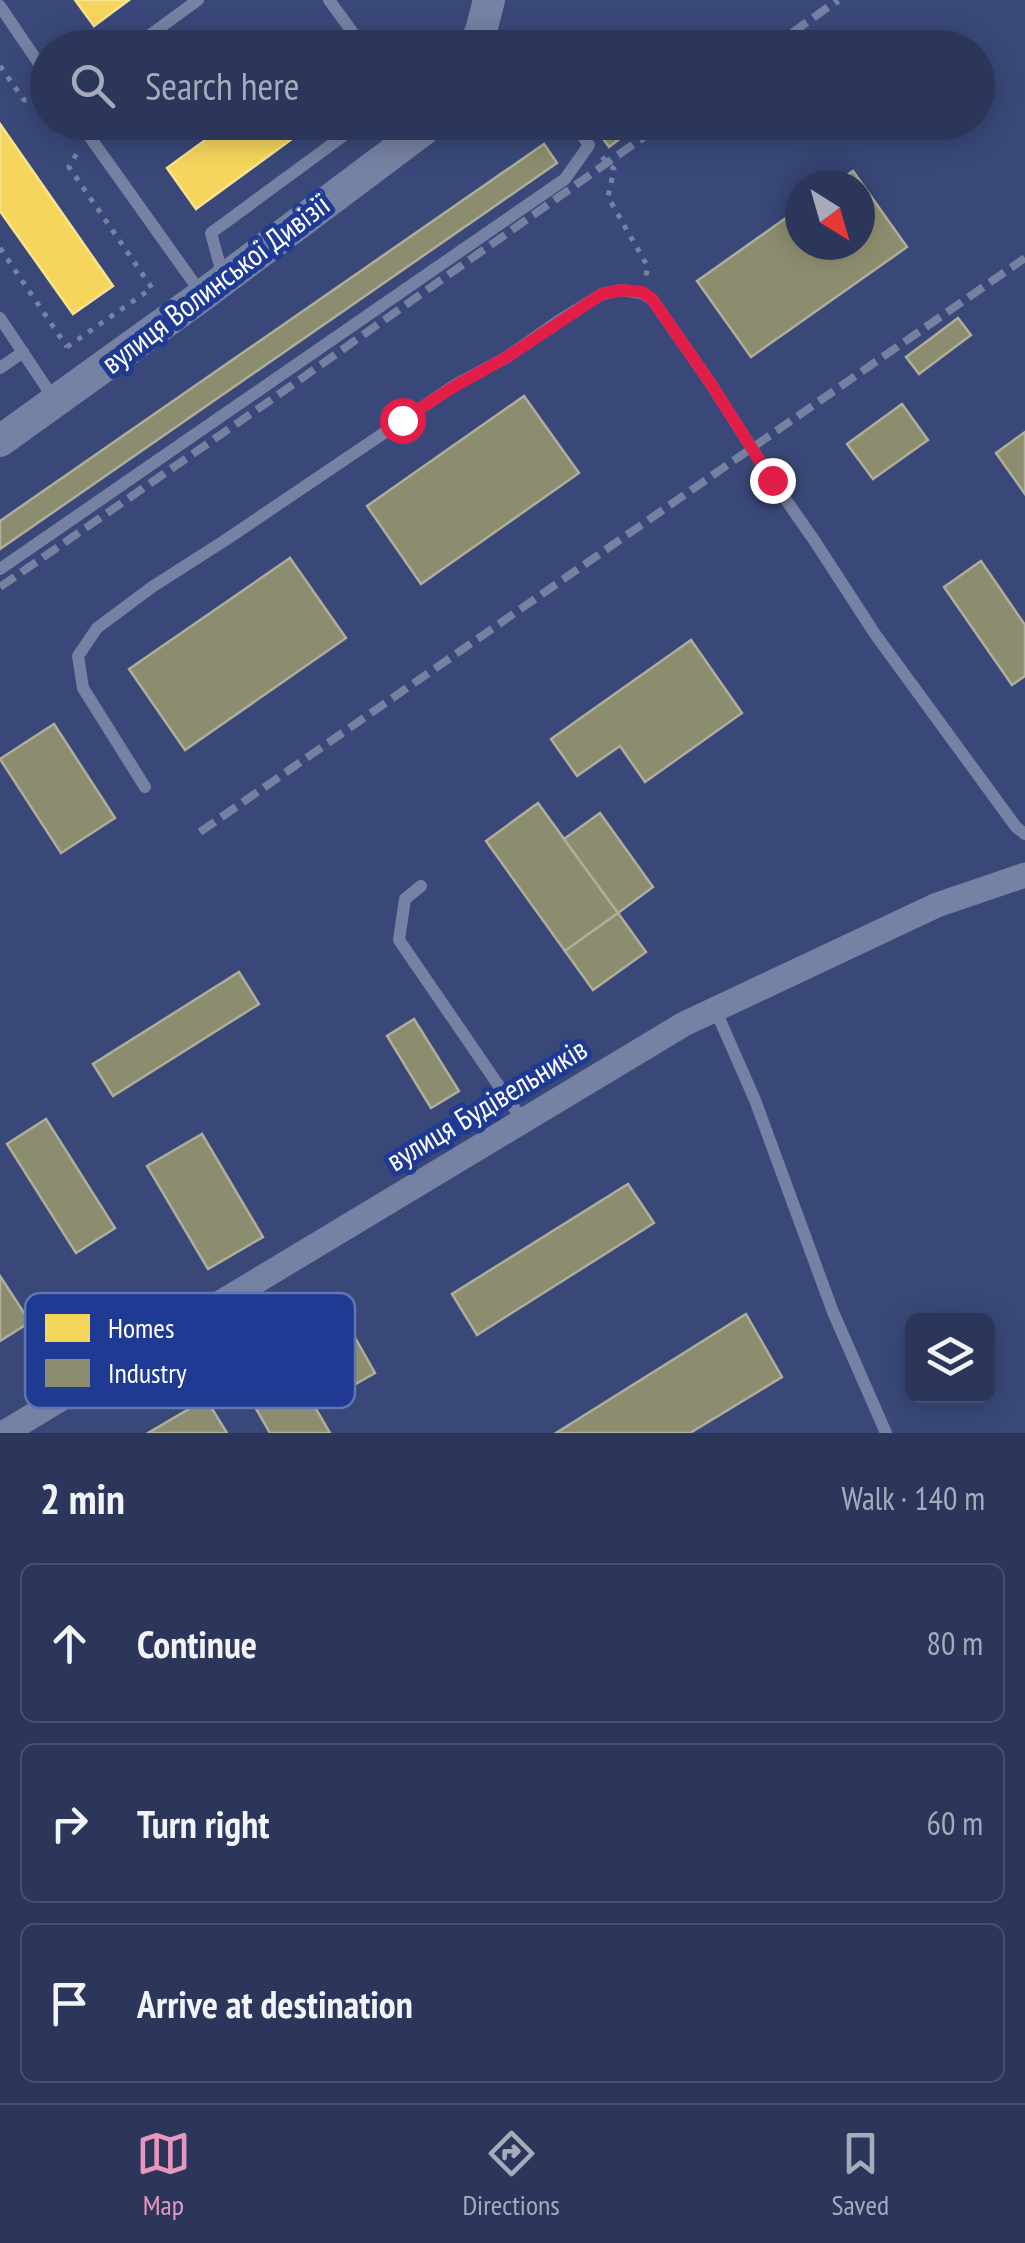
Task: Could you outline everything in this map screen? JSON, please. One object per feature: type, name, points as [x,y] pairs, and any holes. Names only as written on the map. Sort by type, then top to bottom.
[{"type":"street","name":"вулиця Волинської Дивізії","points":[[0,440],[213,287],[404,140]]},
{"type":"street","name":"вулиця Будівельників","points":[[236,1293],[684,1024],[937,905],[1025,876]]},
{"type":"street","name":"вулиця Будівельників","points":[[4,1433],[45,1408]]},
{"type":"lane","points":[[157,30],[198,0]]},
{"type":"lane","points":[[330,0],[351,30]]},
{"type":"lane","points":[[0,6],[30,50]]},
{"type":"lane","points":[[93,140],[213,287]]},
{"type":"lane","points":[[213,287],[210,233],[338,140]]},
{"type":"lane","points":[[0,568],[565,179],[589,145],[585,140]]},
{"type":"lane","points":[[145,787],[83,688],[78,656],[97,628],[402,420],[602,294],[622,290],[642,292],[652,299],[874,634],[972,769],[1025,834]]},
{"type":"lane","points":[[0,318],[56,402]]},
{"type":"lane","points":[[0,368],[23,352]]},
{"type":"lane","points":[[421,886],[404,899],[399,940],[523,1120]]},
{"type":"lane","points":[[716,1010],[755,1100],[833,1312],[886,1433]]},
{"type":"path","points":[[0,66],[24,100],[30,100]]},
{"type":"path","points":[[0,248],[67,347],[152,288],[69,168],[83,140]]},
{"type":"path","points":[[589,145],[614,169],[608,197],[648,267],[642,292]]},
{"type":"building: Homes","points":[[75,0],[129,0],[94,26]]},
{"type":"building: Homes","points":[[0,124],[113,286],[73,314],[0,211]]},
{"type":"building: Homes","points":[[205,140],[290,140],[196,209],[167,168]]},
{"type":"building: Industry","points":[[544,144],[557,163],[0,549],[0,521]]},
{"type":"building: Industry","points":[[875,202],[907,247],[751,357],[697,281],[785,219],[785,260],[875,260]]},
{"type":"building: Industry","points":[[958,318],[971,335],[919,374],[906,357]]},
{"type":"building: Industry","points":[[524,396],[579,473],[421,584],[367,506]]},
{"type":"building: Industry","points":[[902,404],[928,440],[873,479],[847,444]]},
{"type":"building: Industry","points":[[1025,432],[1025,494],[996,453]]},
{"type":"building: Industry","points":[[290,558],[346,638],[185,750],[129,669]]},
{"type":"building: Industry","points":[[981,561],[1025,625],[1025,676],[1012,685],[944,587]]},
{"type":"building: Industry","points":[[691,640],[742,713],[645,782],[620,746],[577,776],[551,739]]},
{"type":"building: Industry","points":[[54,724],[115,818],[61,853],[0,759]]},
{"type":"building: Industry","points":[[538,803],[618,913],[565,951],[486,841]]},
{"type":"building: Industry","points":[[600,813],[653,887],[618,913],[564,839]]},
{"type":"building: Industry","points":[[618,913],[646,952],[593,990],[565,951]]},
{"type":"building: Industry","points":[[239,972],[259,1004],[113,1096],[93,1064]]},
{"type":"building: Industry","points":[[414,1019],[459,1091],[431,1108],[387,1036]]},
{"type":"building: Industry","points":[[46,1119],[115,1228],[76,1253],[7,1144]]},
{"type":"building: Industry","points":[[202,1134],[263,1237],[208,1269],[147,1166]]},
{"type":"building: Industry","points":[[628,1184],[654,1223],[477,1335],[452,1294]]},
{"type":"building: Industry","points":[[0,1276],[25,1314],[25,1325],[0,1341]]},
{"type":"building: Industry","points":[[746,1314],[782,1377],[690,1433],[556,1433]]},
{"type":"building: Industry","points":[[355,1338],[375,1373],[355,1384]]},
{"type":"building: Industry","points":[[191,1408],[212,1408],[227,1433],[148,1433]]},
{"type":"building: Industry","points":[[256,1408],[316,1408],[330,1433],[270,1433]]},
{"type":"railway","points":[[796,30],[838,0]]},
{"type":"railway","points":[[0,587],[639,140]]},
{"type":"railway","points":[[200,832],[1025,258]]},
{"type":"route","points":[[402,420],[602,294],[642,292],[652,299],[709,381],[772,480]]}]
